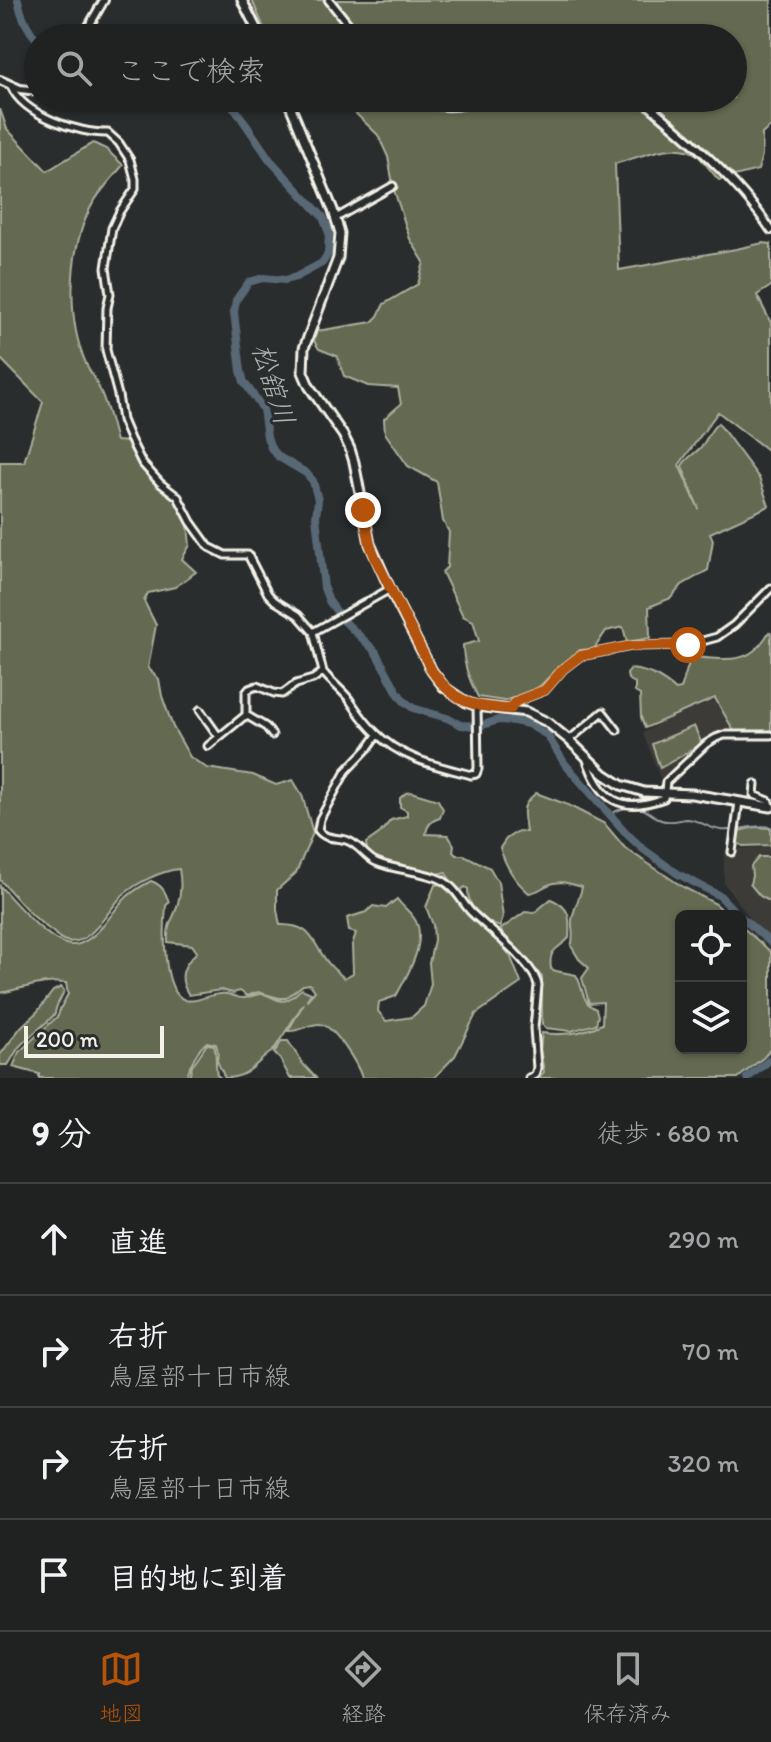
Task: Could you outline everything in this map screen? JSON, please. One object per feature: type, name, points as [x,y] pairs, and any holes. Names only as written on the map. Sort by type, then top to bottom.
[{"type":"main road","points":[[242,0],[254,24]]},
{"type":"main road","points":[[293,112],[340,233],[338,258],[304,348],[303,372],[313,393],[350,449],[370,544],[432,671],[455,696],[477,706],[511,709],[538,717],[557,729],[604,774],[621,785],[644,792],[692,794],[770,807]]},
{"type":"street","points":[[90,24],[104,0]]},
{"type":"street","points":[[329,0],[348,24]]},
{"type":"street","points":[[0,80],[24,90]]},
{"type":"street","points":[[11,86],[24,103]]},
{"type":"street","points":[[39,112],[80,131],[108,133],[119,143],[135,173],[135,189],[112,228],[106,268],[110,294],[106,350],[122,420],[142,463],[178,497],[209,547],[225,555],[248,555],[268,594],[298,615],[313,632],[323,672],[377,735],[402,753],[471,775],[478,772],[477,706]]},
{"type":"street","points":[[656,112],[742,192],[771,230]]},
{"type":"street","points":[[336,218],[393,186]]},
{"type":"street","points":[[511,709],[519,700],[545,690],[563,669],[580,656],[631,646],[688,645],[717,637],[734,625],[771,588]]},
{"type":"street","points":[[313,632],[390,589]]},
{"type":"street","points":[[246,715],[246,693],[253,687],[282,694],[323,672]]},
{"type":"street","points":[[200,710],[219,737]]},
{"type":"street","points":[[569,740],[603,712],[617,730]]},
{"type":"street","points":[[246,715],[266,727],[272,735]]},
{"type":"street","points":[[208,746],[246,715]]},
{"type":"street","points":[[377,735],[346,771],[320,819],[318,830],[326,837],[349,840],[379,863],[444,882],[532,972],[538,985],[534,1028],[537,1068],[535,1075],[529,1078]]},
{"type":"street","points":[[586,756],[598,782],[611,799],[634,806],[664,798],[666,782],[716,738],[724,735],[771,735]]},
{"type":"street","points":[[755,784],[754,795],[769,801],[770,807]]},
{"type":"street","points":[[732,852],[739,801]]},
{"type":"shaded area","points":[[715,700],[734,733],[719,735],[684,764],[660,778],[643,733],[661,722]]},
{"type":"shaded area","points":[[771,847],[771,938],[751,920],[747,910],[744,910],[724,883],[726,849]]},
{"type":"green space","points":[[252,0],[771,0],[771,126],[762,134],[758,170],[719,180],[697,155],[679,149],[657,151],[615,164],[619,270],[771,244],[771,286],[757,295],[771,323],[771,453],[718,412],[679,465],[699,509],[682,466],[702,446],[718,423],[759,478],[769,506],[710,533],[713,540],[708,570],[682,585],[671,598],[649,607],[650,638],[627,642],[623,627],[606,631],[594,649],[580,650],[536,690],[504,701],[478,697],[467,672],[463,645],[479,641],[473,621],[463,616],[442,572],[447,567],[449,532],[443,521],[437,482],[408,466],[385,433],[384,419],[401,404],[398,388],[368,386],[344,376],[337,356],[319,349],[314,341],[317,331],[372,322],[384,304],[418,284],[424,262],[410,239],[394,190],[388,157],[378,135],[354,112],[747,112],[747,24],[262,24]]},
{"type":"green space","points":[[0,109],[7,129],[47,171],[93,143],[106,149],[123,165],[94,201],[81,231],[72,288],[75,326],[86,364],[104,400],[116,441],[129,442],[180,504],[187,517],[190,545],[182,559],[196,572],[175,587],[148,593],[144,601],[156,625],[148,668],[159,679],[173,727],[190,757],[207,768],[253,775],[276,785],[293,780],[302,795],[313,833],[296,873],[277,890],[280,925],[306,932],[329,964],[344,978],[353,973],[352,945],[356,933],[349,931],[347,918],[366,912],[373,906],[386,908],[397,899],[414,918],[419,936],[415,957],[396,996],[379,1002],[378,1011],[386,1021],[412,1017],[424,1006],[431,984],[429,963],[434,940],[433,925],[426,907],[435,885],[440,884],[449,891],[510,955],[521,983],[476,1014],[455,1056],[434,1078],[362,1078],[345,1046],[325,1026],[315,1024],[288,1031],[304,1003],[273,1051],[246,1072],[234,1077],[225,1078],[217,1061],[216,1044],[207,1042],[194,1058],[186,1078],[39,1078],[39,1074],[13,1067],[19,1052],[58,1016],[68,994],[66,983],[57,982],[0,993],[0,886],[43,930],[62,943],[71,945],[80,944],[92,936],[128,896],[151,881],[163,889],[169,902],[165,928],[168,972],[177,994],[185,1000],[216,994],[243,998],[263,994],[284,1001],[302,989],[311,993],[306,1001],[315,991],[310,984],[303,985],[286,998],[258,992],[247,996],[240,991],[221,990],[189,995],[183,983],[183,972],[197,952],[192,945],[168,942],[180,895],[179,869],[157,875],[136,886],[123,895],[89,934],[72,942],[62,939],[38,920],[0,880],[0,462],[24,462],[43,402],[0,358]]},
{"type":"green space","points":[[769,632],[771,734],[735,733],[715,698],[645,728],[640,695],[635,692],[635,683],[628,679],[631,669],[650,673],[676,690],[681,689],[690,659],[694,656],[720,659],[743,657],[759,646]]},
{"type":"green space","points":[[694,726],[702,744],[660,768],[652,744]]},
{"type":"green space","points":[[411,792],[438,800],[443,809],[440,818],[428,826],[426,834],[448,835],[456,855],[464,855],[490,868],[498,882],[503,917],[500,927],[477,913],[470,902],[468,889],[465,887],[461,890],[445,872],[436,875],[386,861],[367,850],[366,843],[391,820],[407,816],[407,811],[400,807],[400,798]]},
{"type":"green space","points":[[536,793],[605,824],[625,848],[722,910],[675,910],[675,1054],[747,1054],[747,931],[771,952],[771,1048],[764,1057],[738,1078],[538,1078],[544,1072],[540,1050],[542,1033],[573,1033],[602,1024],[603,1002],[589,1003],[582,978],[589,968],[571,946],[573,916],[582,887],[557,882],[529,893],[511,873],[500,848],[506,839],[518,831],[526,832],[525,806]]},
{"type":"green space","points":[[771,828],[771,845],[743,846],[737,843],[738,831]]},
{"type":"green space","points":[[759,857],[771,857],[771,902],[760,896],[750,884],[751,866]]},
{"type":"green space","points":[[551,899],[568,914],[569,938],[552,953],[551,969],[576,975],[585,998],[596,1009],[598,1016],[596,1024],[571,1031],[546,1028],[542,1024],[542,977],[500,930],[525,912],[534,913]]},
{"type":"green space","points":[[61,987],[64,990],[55,1014],[19,1047],[8,1065],[0,1065],[0,1055],[21,1027],[53,991]]},
{"type":"green space","points":[[282,1041],[288,1041],[316,1078],[290,1078],[274,1053]]},
{"type":"green space","points":[[207,1044],[214,1045],[217,1075],[221,1078],[189,1078],[192,1066]]},
{"type":"waterway","name":"松舘川","points":[[18,0],[26,24]]},
{"type":"waterway","name":"松舘川","points":[[237,112],[270,160],[323,217],[329,233],[328,254],[322,263],[285,280],[263,278],[249,282],[236,300],[234,312],[241,371],[244,382],[263,409],[271,448],[313,481],[318,500],[316,517],[324,588],[329,601],[342,619],[375,651],[398,693],[413,708],[461,725],[480,726],[498,720],[514,721],[528,724],[547,735],[565,764],[628,835],[678,874],[720,896],[733,910]]},
{"type":"waterway","points":[[610,815],[622,809],[636,808],[664,821],[691,819],[721,830],[771,827]]},
{"type":"waterway","name":"松舘川","points":[[747,922],[771,943]]},
{"type":"waterway","name":"松舘川","points":[[747,1078],[771,1059]]},
{"type":"route","points":[[363,510],[376,560],[432,671],[444,687],[466,702],[511,709],[519,700],[545,690],[558,673],[580,656],[631,646],[688,645]]}]
